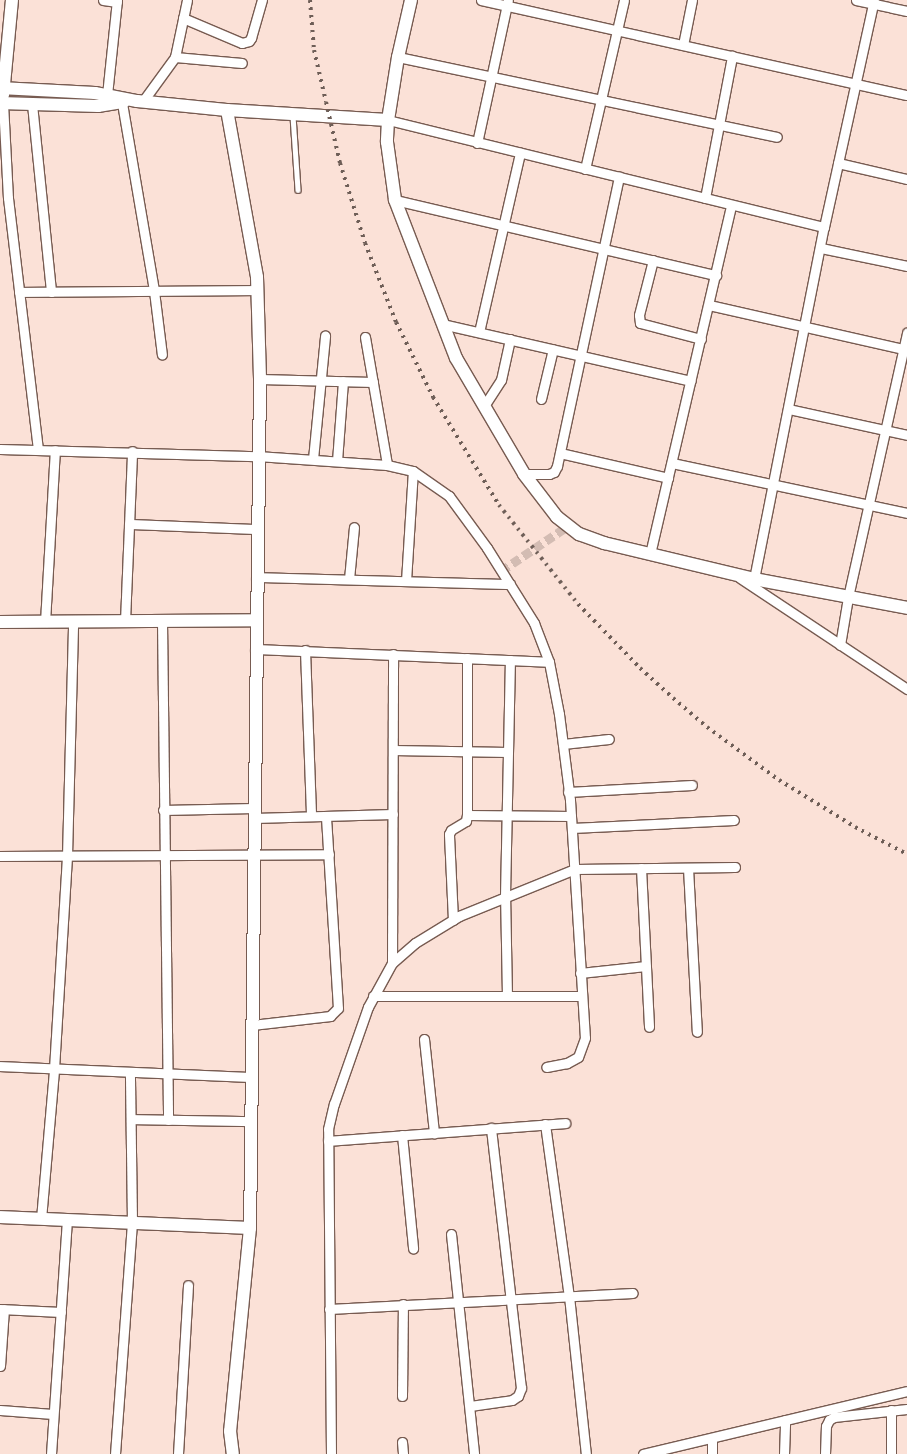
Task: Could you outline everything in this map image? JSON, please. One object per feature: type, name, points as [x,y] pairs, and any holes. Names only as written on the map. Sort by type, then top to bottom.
[{"type":"street","points":[[12,0],[1,103],[4,185],[38,450]]},
{"type":"street","points":[[103,0],[117,1],[107,95]]},
{"type":"street","points":[[1,103],[98,106],[140,101],[175,57],[186,0]]},
{"type":"street","points":[[183,18],[242,43],[249,41],[253,33],[262,0]]},
{"type":"street","points":[[411,0],[398,57],[388,120],[387,142],[395,200],[456,358],[524,474],[557,517],[579,534],[604,543],[754,579],[907,608]]},
{"type":"street","points":[[481,0],[508,3],[683,45],[907,95]]},
{"type":"street","points":[[585,169],[624,0]]},
{"type":"street","points":[[683,45],[692,0]]},
{"type":"street","points":[[856,0],[873,2],[907,11]]},
{"type":"street","points":[[754,579],[824,227],[873,2]]},
{"type":"street","points":[[477,143],[508,3]]},
{"type":"street","points":[[705,198],[732,56]]},
{"type":"street","points":[[175,57],[242,63]]},
{"type":"street","points":[[398,57],[777,137]]},
{"type":"street","points":[[2,88],[107,95],[140,101],[228,110],[388,120],[824,227]]},
{"type":"street","points":[[122,102],[154,291],[162,355]]},
{"type":"street","points":[[32,104],[51,292]]},
{"type":"street","points":[[228,110],[257,277],[260,379],[256,529],[250,1228],[230,1431],[233,1454]]},
{"type":"street","points":[[479,332],[520,153]]},
{"type":"street","points":[[838,163],[907,179]]},
{"type":"street","points":[[524,474],[549,474],[554,472],[560,453],[619,178]]},
{"type":"street","points":[[395,200],[716,275]]},
{"type":"street","points":[[650,554],[731,205]]},
{"type":"street","points":[[820,248],[907,266]]},
{"type":"street","points":[[653,260],[639,315],[640,323],[701,339]]},
{"type":"street","points":[[19,292],[257,290]]},
{"type":"street","points":[[709,305],[905,350]]},
{"type":"street","points":[[442,324],[690,381]]},
{"type":"street","points":[[840,645],[848,597],[905,350],[907,333]]},
{"type":"street","points":[[313,459],[326,336]]},
{"type":"street","points":[[365,337],[386,465]]},
{"type":"street","points":[[484,406],[501,380],[510,339]]},
{"type":"street","points":[[541,399],[553,349]]},
{"type":"street","points":[[260,379],[373,382]]},
{"type":"street","points":[[336,461],[343,381]]},
{"type":"street","points":[[789,409],[907,435]]},
{"type":"street","points":[[0,449],[132,451],[257,456],[386,465],[413,472],[449,496],[487,548],[510,584],[534,624],[549,662],[571,816],[585,1038],[582,1052],[578,1057],[567,1063],[546,1067]]},
{"type":"street","points":[[45,622],[55,450]]},
{"type":"street","points":[[126,621],[132,451]]},
{"type":"street","points":[[560,453],[668,478]]},
{"type":"street","points":[[672,463],[907,513]]},
{"type":"street","points":[[406,581],[413,472]]},
{"type":"street","points":[[129,524],[256,529]]},
{"type":"street","points":[[349,580],[354,527]]},
{"type":"street","points":[[733,574],[907,689]]},
{"type":"street","points":[[256,577],[510,584]]},
{"type":"street","points":[[0,622],[256,620]]},
{"type":"street","points":[[41,1219],[54,1069],[67,856],[74,621]]},
{"type":"street","points":[[162,621],[168,1120]]},
{"type":"street","points":[[255,648],[549,662]]},
{"type":"street","points":[[306,650],[310,816]]},
{"type":"street","points":[[392,963],[393,654]]},
{"type":"street","points":[[453,920],[449,834],[451,830],[466,821],[467,814],[467,658]]},
{"type":"street","points":[[507,996],[505,896],[510,660]]},
{"type":"street","points":[[562,744],[609,739]]},
{"type":"street","points":[[393,750],[508,752]]},
{"type":"street","points":[[568,792],[692,785]]},
{"type":"street","points":[[163,810],[310,816],[393,814]]},
{"type":"street","points":[[467,814],[571,816]]},
{"type":"street","points":[[252,1026],[330,1016],[338,1008],[326,816]]},
{"type":"street","points":[[572,828],[734,820]]},
{"type":"street","points":[[0,856],[253,856],[329,854]]},
{"type":"street","points":[[641,868],[649,1027]]},
{"type":"street","points":[[688,868],[697,1032]]},
{"type":"street","points":[[331,1454],[328,1141],[334,1104],[373,996],[392,963],[415,943],[453,920],[505,896],[575,869],[735,868]]},
{"type":"street","points":[[580,973],[646,966]]},
{"type":"street","points":[[373,996],[582,996]]},
{"type":"street","points":[[424,1040],[434,1133]]},
{"type":"street","points":[[0,1066],[251,1077]]},
{"type":"street","points":[[115,1454],[132,1222],[130,1072]]},
{"type":"street","points":[[130,1119],[251,1121]]},
{"type":"street","points":[[328,1141],[565,1123]]},
{"type":"street","points":[[545,1124],[569,1296],[586,1454]]},
{"type":"street","points":[[470,1406],[512,1400],[518,1396],[521,1388],[491,1128]]},
{"type":"street","points":[[402,1135],[413,1248]]},
{"type":"street","points":[[0,1217],[250,1228]]},
{"type":"street","points":[[51,1454],[67,1220]]},
{"type":"street","points":[[451,1234],[474,1454]]},
{"type":"street","points":[[178,1454],[188,1285]]},
{"type":"street","points":[[329,1309],[633,1293]]},
{"type":"street","points":[[402,1396],[403,1304]]},
{"type":"street","points":[[0,1366],[2,1309],[61,1312]]},
{"type":"street","points":[[643,1454],[907,1391]]},
{"type":"street","points":[[825,1454],[826,1426],[829,1420],[834,1417],[907,1409]]},
{"type":"street","points":[[0,1410],[54,1414]]},
{"type":"street","points":[[891,1410],[891,1454]]},
{"type":"street","points":[[784,1454],[785,1420]]},
{"type":"street","points":[[712,1438],[712,1454]]},
{"type":"street","points":[[402,1442],[403,1454]]},
{"type":"lane","points":[[293,113],[298,190]]},
{"type":"tunnel","points":[[501,571],[568,526]]},
{"type":"railway","points":[[310,0],[314,50],[340,163],[365,243],[396,322],[433,397],[499,505],[578,604],[640,668],[673,698],[707,727],[779,780],[855,827],[907,854]]}]
